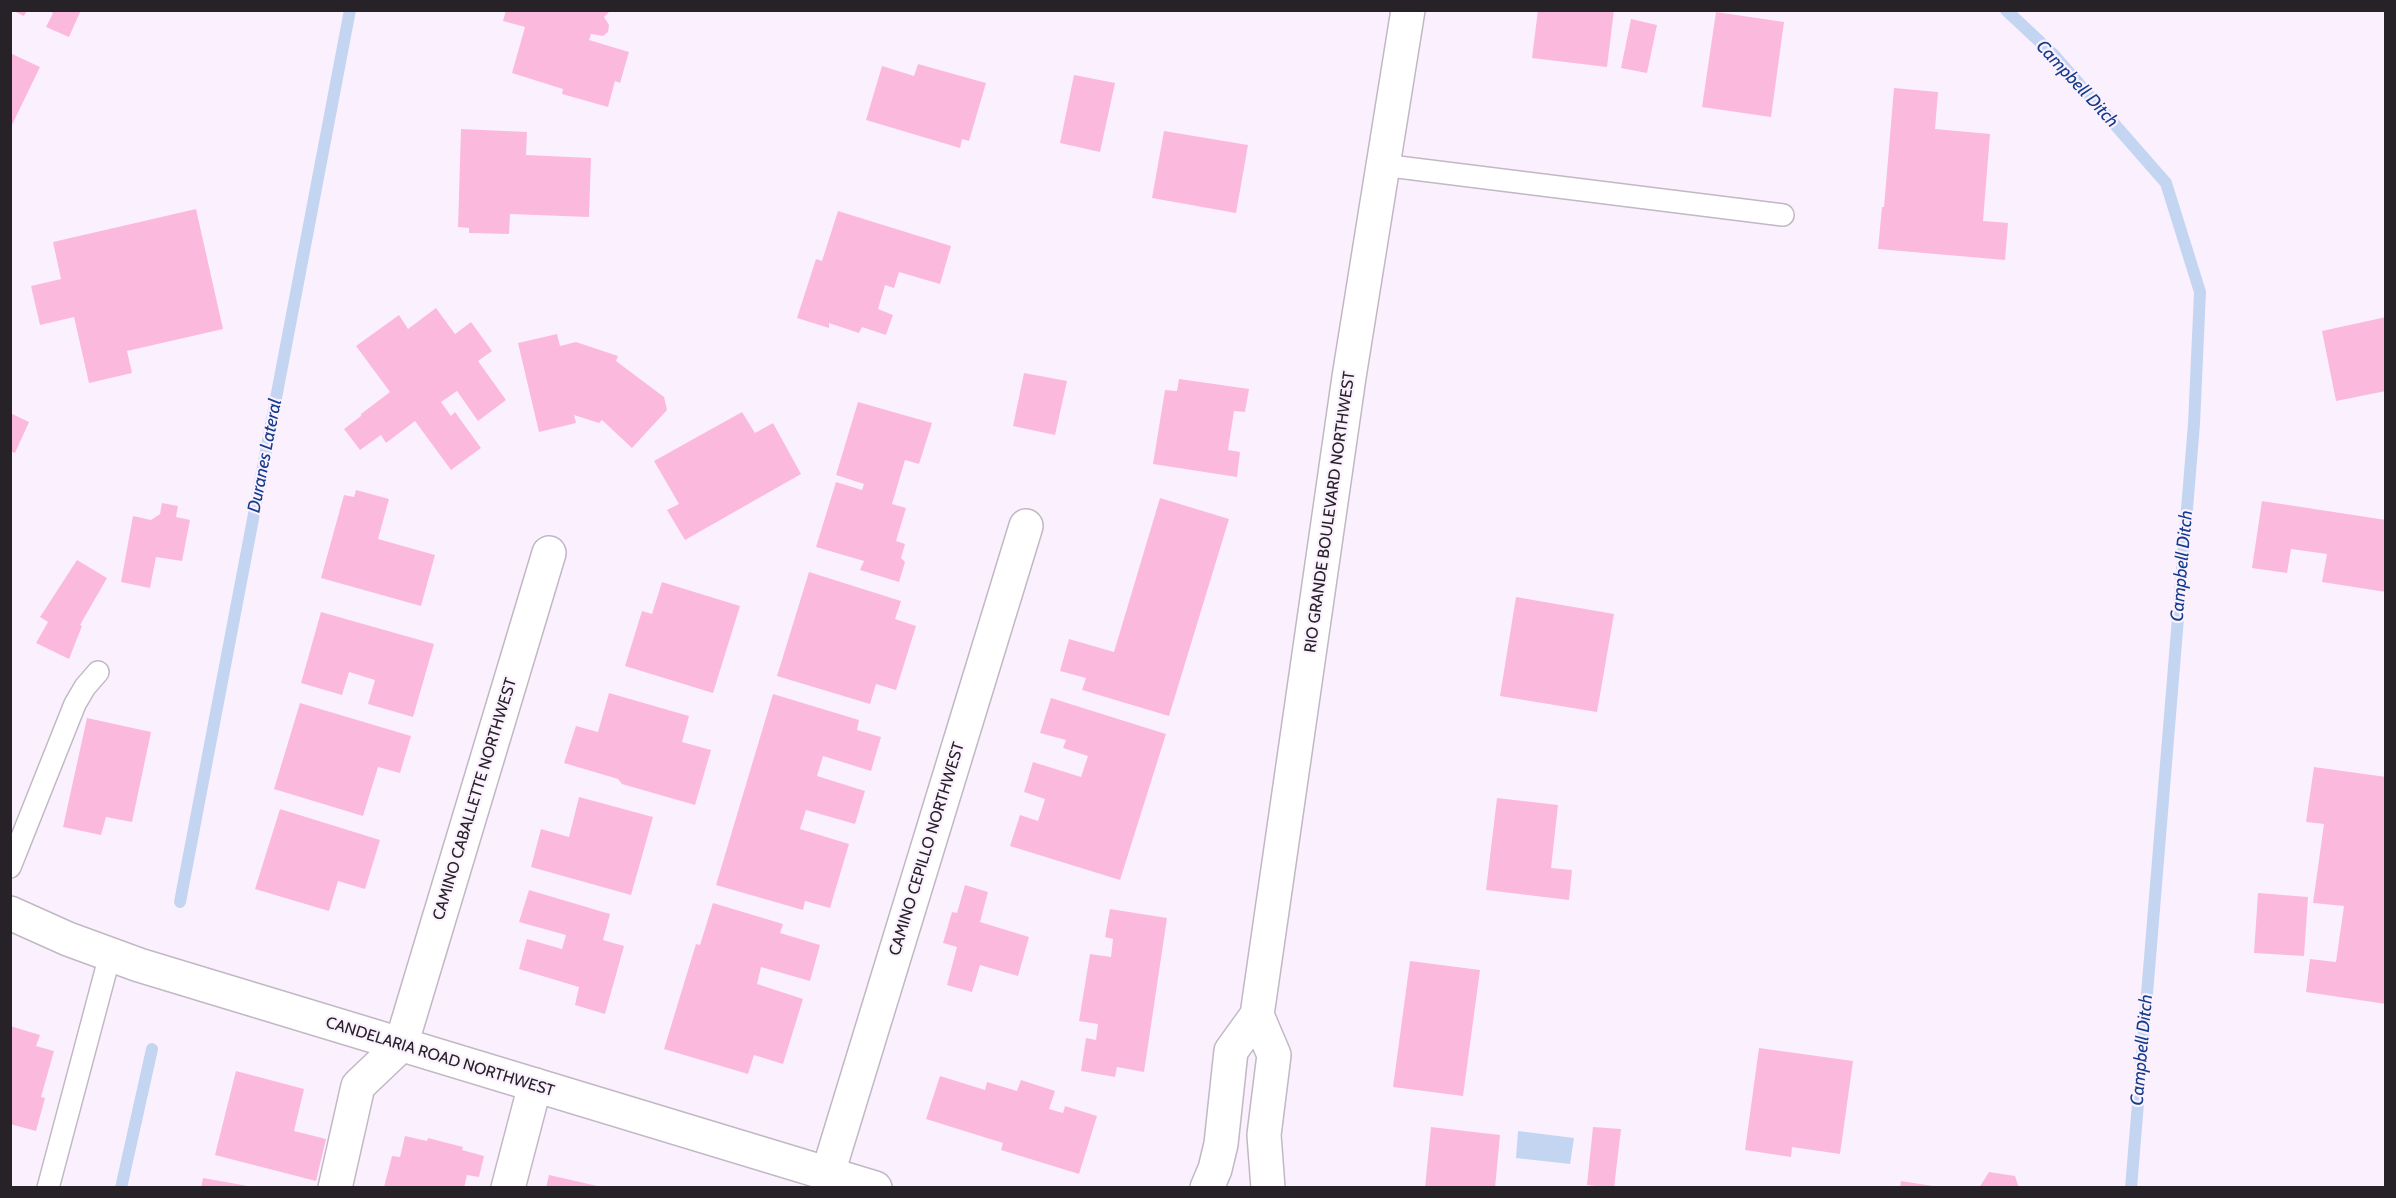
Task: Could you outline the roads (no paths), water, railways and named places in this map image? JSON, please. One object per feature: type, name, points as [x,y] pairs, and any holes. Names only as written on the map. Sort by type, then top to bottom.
[{"type":"street","name":"RIO GRANDE BOULEVARD NORTHWEST","points":[[1257,1015],[1349,377],[1408,10]]},
{"type":"street","name":"CAMINO CEPILLO NORTHWEST","points":[[828,1173],[1026,526]]},
{"type":"street","name":"CAMINO CABALLETTE NORTHWEST","points":[[401,1045],[549,553]]},
{"type":"street","name":"CANDELARIA ROAD NORTHWEST","points":[[10,913],[110,955],[183,979],[875,1188]]},
{"type":"street","points":[[1207,1188],[1215,1169],[1221,1144],[1231,1051],[1257,1015]]},
{"type":"street","points":[[1257,1015],[1274,1055],[1264,1135],[1268,1188]]},
{"type":"street","points":[[335,1188],[358,1086],[401,1045]]},
{"type":"street","points":[[508,1188],[535,1085]]},
{"type":"lane","points":[[1382,165],[1783,214]]},
{"type":"lane","points":[[10,867],[75,704],[85,687],[98,672]]},
{"type":"lane","points":[[48,1188],[110,955]]},
{"type":"water","points":[[1518,1131],[1574,1138],[1570,1164],[1516,1158]]},
{"type":"waterway","name":"Duranes Lateral","points":[[180,902],[350,10]]},
{"type":"waterway","name":"Campbell Ditch","points":[[2006,10],[2053,54],[2166,183],[2200,292],[2194,424],[2131,1188]]},
{"type":"waterway","name":"Duranes Lateral","points":[[121,1188],[152,1049]]}]
